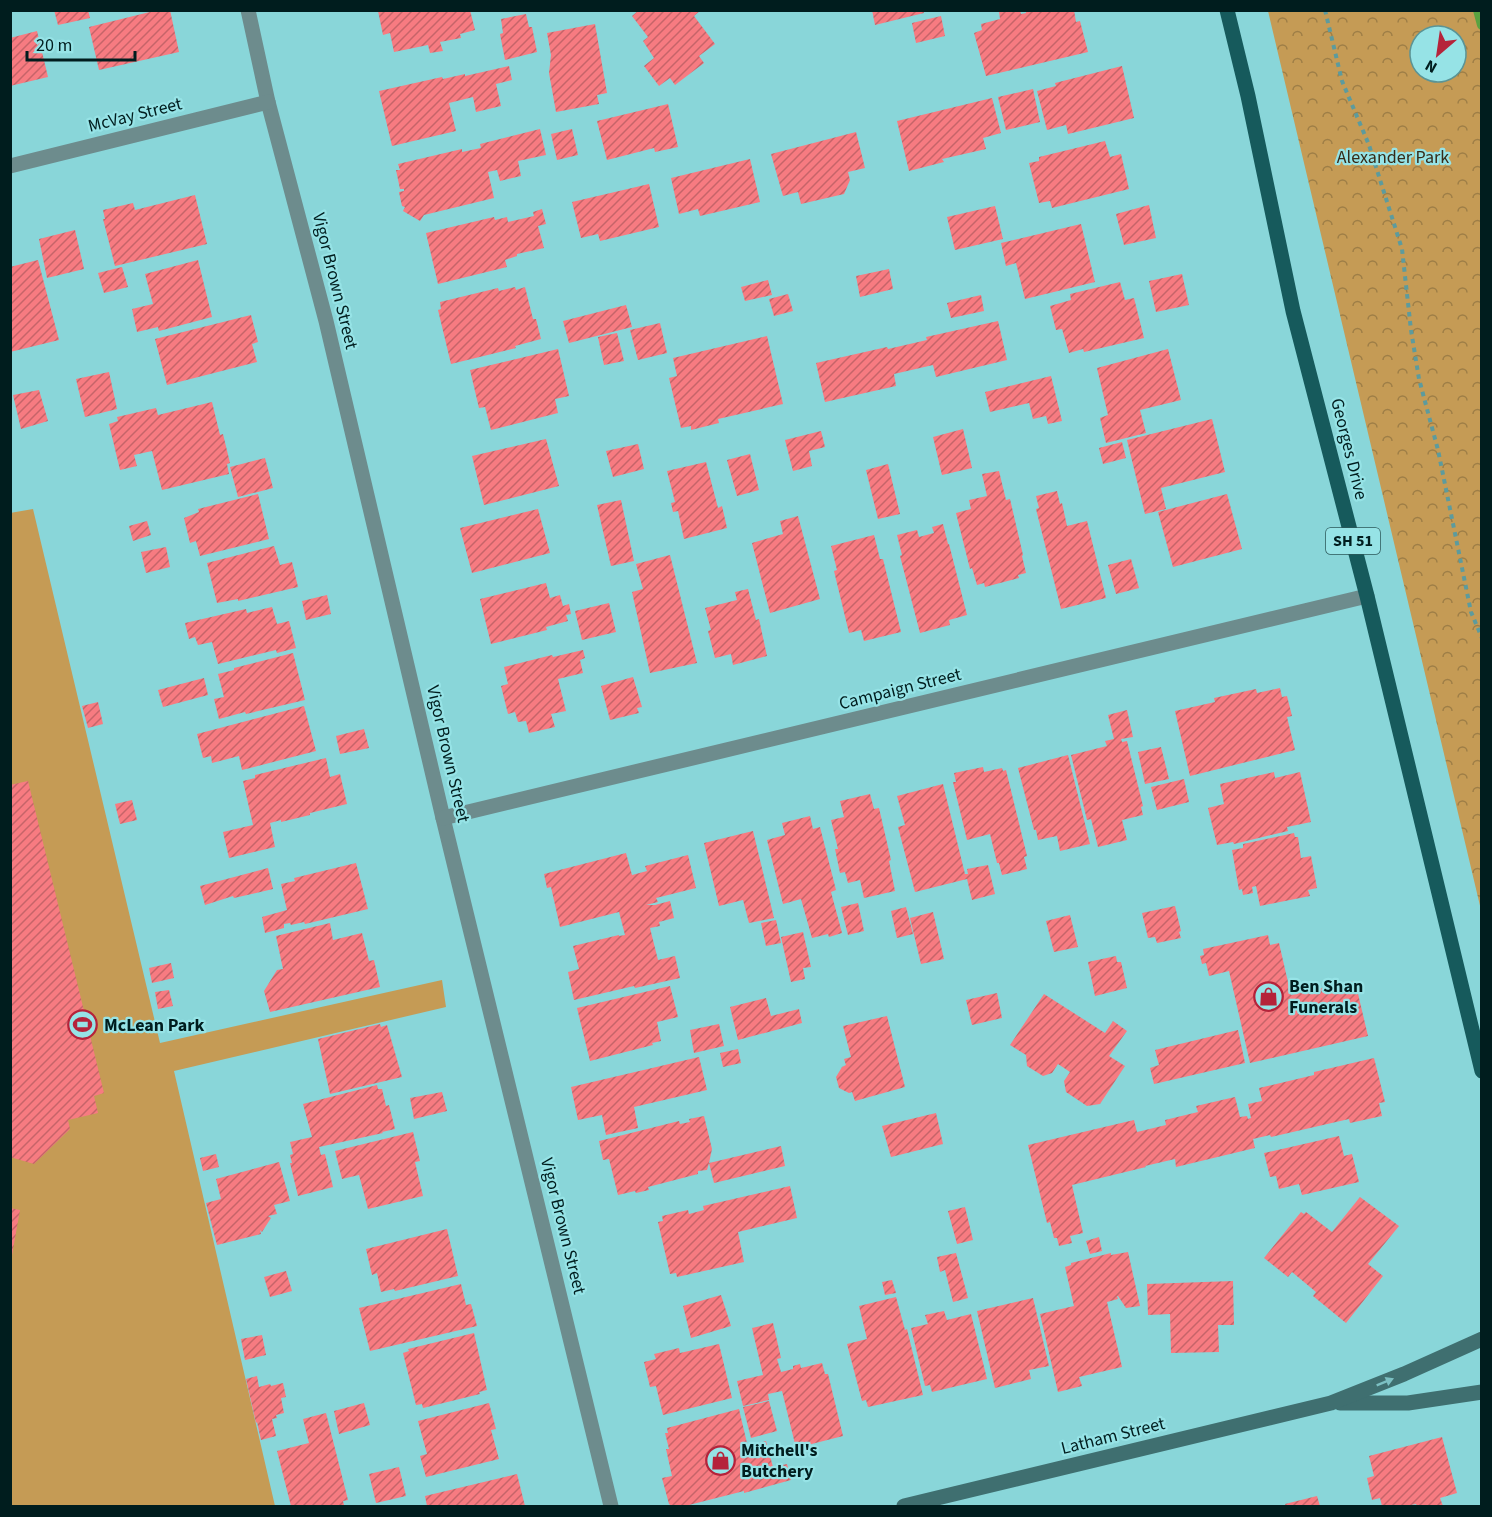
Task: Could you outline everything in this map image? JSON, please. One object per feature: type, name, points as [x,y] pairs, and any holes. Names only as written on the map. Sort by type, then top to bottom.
[{"type":"main road","name":"Georges Drive","points":[[1227,10],[1248,96],[1293,311],[1366,596],[1482,1071]]},
{"type":"main road","name":"Latham Street","points":[[904,1506],[1331,1404],[1482,1339]]},
{"type":"main road","name":"Latham Street","points":[[1331,1404],[1408,1403],[1482,1392]]},
{"type":"street","name":"Vigor Brown Street","points":[[248,10],[268,102],[328,332],[443,818],[611,1506]]},
{"type":"street","name":"McVay Street","points":[[10,165],[268,102]]},
{"type":"street","name":"Campaign Street","points":[[443,818],[1366,596]]},
{"type":"path","points":[[1325,10],[1342,81],[1369,145],[1402,249],[1419,379],[1438,450],[1471,612],[1482,638]]},
{"type":"green space","name":"Alexander Park","points":[[1268,11],[1481,11],[1481,910]]},
{"type":"green space","name":"McLean Park","points":[[33,509],[160,1043],[442,980],[446,1007],[174,1071],[275,1506],[11,1506],[10,513]]},
{"type":"building","points":[[54,10],[88,10],[90,18],[58,25]]},
{"type":"building","points":[[158,10],[170,10],[179,52],[99,70],[89,27]]},
{"type":"building","points":[[470,10],[475,30],[460,34],[461,38],[440,42],[443,51],[430,53],[428,45],[394,52],[390,33],[383,35],[378,11]]},
{"type":"building","points":[[639,10],[701,10],[694,16],[715,44],[699,56],[704,63],[675,85],[670,78],[659,86],[644,66],[654,58],[643,41],[648,37],[632,16]]},
{"type":"building","points":[[872,10],[923,10],[924,13],[875,25]]},
{"type":"building","points":[[1020,10],[1021,14],[1026,13],[1026,10],[1074,10],[1076,22],[1080,21],[1088,52],[986,76],[974,33],[982,30],[981,24],[1000,19],[999,12]]},
{"type":"building","points":[[526,14],[529,27],[532,27],[537,52],[505,60],[500,34],[503,33],[501,19]]},
{"type":"building","points":[[941,16],[945,36],[916,43],[912,23]]},
{"type":"building","points":[[595,24],[607,93],[597,95],[599,104],[556,112],[549,73],[551,55],[547,33]]},
{"type":"building","points":[[37,31],[48,77],[10,86],[10,38]]},
{"type":"building","points":[[509,66],[512,80],[496,84],[501,106],[476,112],[473,97],[449,103],[456,131],[392,146],[379,91],[442,77],[443,79],[465,74],[465,76]]},
{"type":"building","points":[[1122,66],[1134,118],[1068,134],[1066,125],[1047,130],[1037,91],[1056,86],[1055,83]]},
{"type":"building","points":[[1033,89],[1040,122],[1006,130],[998,97]]},
{"type":"building","points":[[992,98],[1001,133],[983,138],[986,149],[942,159],[944,162],[909,171],[897,121]]},
{"type":"building","points":[[668,104],[678,147],[655,152],[654,148],[607,160],[597,121]]},
{"type":"building","points":[[540,129],[546,155],[518,161],[521,176],[500,181],[497,170],[488,172],[494,198],[424,215],[420,221],[403,211],[405,207],[402,206],[399,192],[404,189],[400,189],[396,170],[400,170],[398,164],[462,149],[462,152],[481,148],[480,144]]},
{"type":"building","points":[[572,129],[578,155],[557,160],[551,134]]},
{"type":"building","points":[[856,132],[865,168],[848,172],[850,180],[844,194],[801,204],[798,192],[783,196],[771,154]]},
{"type":"building","points":[[1105,141],[1110,157],[1121,154],[1129,189],[1052,208],[1050,201],[1039,203],[1029,163],[1039,161],[1039,157]]},
{"type":"building","points":[[750,159],[760,202],[700,216],[698,209],[679,214],[671,178]]},
{"type":"building","points":[[649,184],[659,227],[600,241],[598,234],[581,238],[572,202]]},
{"type":"building","points":[[195,195],[207,244],[115,266],[103,219],[105,219],[103,210],[133,203],[135,210]]},
{"type":"building","points":[[1149,205],[1156,238],[1124,245],[1116,214]]},
{"type":"building","points":[[995,206],[1003,239],[955,250],[947,217]]},
{"type":"building","points":[[542,209],[546,224],[538,226],[544,248],[517,254],[505,260],[507,267],[438,284],[426,233],[494,217],[495,220],[507,217],[508,222],[534,216],[533,212]]},
{"type":"building","points":[[1081,224],[1095,282],[1025,299],[1016,263],[1006,266],[1001,243]]},
{"type":"building","points":[[75,230],[84,269],[47,278],[39,239]]},
{"type":"building","points":[[38,260],[59,340],[10,352],[10,267]]},
{"type":"building","points":[[198,260],[212,317],[159,331],[158,327],[137,332],[132,309],[153,304],[145,274]]},
{"type":"building","points":[[122,267],[128,287],[104,293],[98,273]]},
{"type":"building","points":[[889,269],[893,289],[860,297],[856,276]]},
{"type":"building","points":[[1182,274],[1189,305],[1156,312],[1149,281]]},
{"type":"building","points":[[768,280],[772,295],[745,301],[741,287]]},
{"type":"building","points":[[1120,282],[1125,300],[1134,298],[1144,338],[1084,352],[1083,349],[1069,353],[1062,329],[1056,330],[1050,306],[1071,300],[1070,294]]},
{"type":"building","points":[[515,287],[516,290],[525,287],[541,339],[515,346],[516,348],[451,364],[438,310],[441,309],[440,302],[498,288],[499,291]]},
{"type":"building","points":[[788,294],[793,311],[774,316],[769,299]]},
{"type":"building","points":[[981,295],[984,311],[951,318],[947,303]]},
{"type":"building","points":[[626,305],[632,327],[569,343],[563,321]]},
{"type":"building","points":[[251,315],[258,342],[252,344],[257,362],[167,385],[155,339]]},
{"type":"building","points":[[998,321],[1007,360],[936,377],[933,365],[894,374],[896,386],[825,402],[816,363],[927,340],[926,337]]},
{"type":"building","points":[[660,323],[667,353],[638,360],[630,330]]},
{"type":"building","points":[[617,333],[624,361],[604,365],[598,337]]},
{"type":"building","points":[[767,336],[783,404],[718,419],[719,423],[691,430],[691,426],[681,428],[669,378],[677,376],[673,358]]},
{"type":"building","points":[[558,349],[569,396],[555,399],[558,413],[491,430],[485,407],[479,408],[470,370]]},
{"type":"building","points":[[1168,349],[1181,400],[1140,410],[1146,433],[1106,443],[1100,418],[1108,415],[1097,368]]},
{"type":"building","points":[[109,372],[117,409],[85,417],[76,379]]},
{"type":"building","points":[[1051,376],[1062,421],[1048,424],[1046,416],[1033,419],[1029,403],[990,412],[985,392]]},
{"type":"building","points":[[39,390],[48,421],[21,429],[13,395]]},
{"type":"building","points":[[212,402],[230,463],[227,464],[229,474],[162,490],[152,451],[134,455],[137,466],[120,470],[109,424],[118,421],[117,417],[156,408],[158,415]]},
{"type":"building","points":[[1212,419],[1225,472],[1161,488],[1166,509],[1145,514],[1127,440]]},
{"type":"building","points":[[963,429],[972,468],[942,475],[933,437]]},
{"type":"building","points":[[821,431],[825,447],[809,451],[812,466],[793,471],[785,440]]},
{"type":"building","points":[[546,439],[559,486],[484,505],[472,456]]},
{"type":"building","points":[[1122,442],[1126,458],[1103,464],[1099,448]]},
{"type":"building","points":[[638,444],[644,469],[613,477],[606,451]]},
{"type":"building","points":[[750,454],[759,490],[737,496],[727,460]]},
{"type":"building","points":[[265,458],[273,488],[238,497],[230,467]]},
{"type":"building","points":[[706,462],[718,508],[722,506],[727,528],[684,539],[678,511],[673,512],[671,503],[675,502],[667,471]]},
{"type":"building","points":[[888,464],[900,514],[878,519],[866,470]]},
{"type":"building","points":[[999,471],[1006,500],[1010,499],[1026,573],[1018,575],[1019,578],[985,587],[984,583],[977,585],[972,568],[970,569],[956,513],[971,509],[969,500],[987,496],[982,474]]},
{"type":"building","points":[[1057,491],[1067,526],[1087,521],[1106,598],[1061,609],[1036,509],[1039,508],[1036,496]]},
{"type":"building","points":[[258,494],[269,539],[200,556],[196,541],[190,543],[184,518],[199,512],[198,509]]},
{"type":"building","points":[[1227,494],[1242,549],[1173,567],[1158,512]]},
{"type":"building","points":[[621,500],[634,561],[611,566],[597,505]]},
{"type":"building","points":[[538,509],[550,553],[472,573],[460,528]]},
{"type":"building","points":[[798,516],[820,599],[770,613],[752,543],[783,534],[780,521]]},
{"type":"building","points":[[147,521],[151,535],[133,541],[129,526]]},
{"type":"building","points":[[943,524],[967,615],[949,620],[950,625],[920,633],[900,556],[902,555],[897,535],[917,530],[919,537],[934,533],[932,527]]},
{"type":"building","points":[[874,535],[880,559],[883,559],[901,632],[864,641],[861,630],[849,633],[834,571],[837,570],[831,546]]},
{"type":"building","points":[[274,546],[280,565],[292,562],[298,587],[238,601],[238,599],[217,603],[207,563]]},
{"type":"building","points":[[166,547],[170,567],[146,573],[141,552]]},
{"type":"building","points":[[670,555],[697,663],[650,673],[632,592],[643,589],[636,564]]},
{"type":"building","points":[[1131,559],[1139,588],[1116,594],[1108,565]]},
{"type":"building","points":[[546,583],[550,598],[560,595],[563,606],[569,604],[571,614],[566,615],[568,621],[546,627],[547,630],[491,644],[480,599]]},
{"type":"building","points":[[748,589],[756,620],[759,619],[767,656],[733,665],[731,654],[715,658],[705,608],[737,600],[735,592]]},
{"type":"building","points":[[327,595],[331,614],[306,620],[302,601]]},
{"type":"building","points":[[609,603],[616,632],[582,640],[575,611]]},
{"type":"building","points":[[272,607],[277,624],[289,621],[296,648],[277,653],[276,650],[218,664],[212,642],[198,645],[195,637],[189,639],[185,623],[246,609],[247,613]]},
{"type":"building","points":[[583,650],[585,658],[580,660],[583,673],[558,679],[566,711],[551,714],[555,727],[529,733],[526,721],[518,722],[515,712],[508,714],[501,686],[508,684],[504,667]]},
{"type":"building","points":[[293,653],[305,700],[219,719],[214,699],[224,697],[218,674]]},
{"type":"building","points":[[633,677],[642,707],[637,708],[639,713],[610,720],[601,686]]},
{"type":"building","points":[[204,678],[208,695],[163,707],[158,690]]},
{"type":"building","points":[[1280,688],[1282,697],[1287,696],[1292,716],[1287,717],[1295,750],[1190,776],[1175,711],[1215,702],[1214,698],[1256,689],[1257,693]]},
{"type":"building","points":[[98,702],[103,724],[88,728],[82,706]]},
{"type":"building","points":[[304,706],[316,751],[242,770],[239,756],[212,763],[211,756],[203,758],[197,734]]},
{"type":"building","points":[[1127,710],[1133,737],[1121,739],[1122,742],[1127,741],[1143,806],[1141,807],[1143,815],[1122,820],[1127,840],[1098,847],[1091,819],[1087,820],[1071,755],[1107,746],[1105,741],[1114,739],[1108,715]]},
{"type":"building","points":[[364,729],[369,748],[340,754],[336,736]]},
{"type":"building","points":[[1161,747],[1169,779],[1145,784],[1138,752]]},
{"type":"building","points":[[1068,755],[1090,844],[1060,851],[1057,836],[1038,840],[1018,768]]},
{"type":"building","points":[[326,758],[330,777],[340,774],[347,804],[310,813],[310,815],[270,823],[275,847],[229,858],[223,832],[253,825],[243,781],[255,778],[255,775]]},
{"type":"building","points":[[983,767],[984,772],[1002,768],[1003,771],[1006,770],[1027,856],[1024,857],[1027,869],[1002,875],[990,834],[967,840],[953,782],[956,782],[954,773]]},
{"type":"building","points":[[1274,772],[1275,778],[1300,772],[1311,822],[1287,827],[1288,831],[1234,844],[1233,842],[1217,845],[1208,808],[1224,804],[1220,784]]},
{"type":"building","points":[[1184,779],[1189,802],[1157,810],[1151,787]]},
{"type":"building","points":[[28,781],[104,1093],[94,1096],[98,1113],[68,1120],[70,1129],[34,1164],[10,1157],[10,785]]},
{"type":"building","points":[[943,784],[965,874],[968,874],[967,869],[988,865],[995,894],[972,900],[967,879],[915,892],[898,827],[905,825],[897,796]]},
{"type":"building","points":[[870,794],[874,809],[879,808],[891,860],[889,861],[895,891],[864,898],[860,880],[848,883],[845,872],[840,873],[835,849],[838,849],[831,820],[844,817],[840,801]]},
{"type":"building","points":[[132,800],[137,820],[120,824],[115,804]]},
{"type":"building","points":[[810,816],[813,829],[820,827],[836,890],[831,892],[842,933],[829,937],[828,934],[812,938],[801,899],[783,904],[767,840],[785,835],[782,823]]},
{"type":"building","points":[[753,831],[774,918],[749,923],[743,900],[719,906],[704,843]]},
{"type":"building","points":[[1294,833],[1295,837],[1298,837],[1301,858],[1311,856],[1317,888],[1308,890],[1310,896],[1260,906],[1256,886],[1252,887],[1253,893],[1243,895],[1242,889],[1239,890],[1232,850],[1243,848],[1243,844]]},
{"type":"building","points":[[626,853],[632,875],[647,871],[645,866],[688,855],[696,888],[656,898],[658,902],[646,905],[670,901],[674,918],[659,922],[660,926],[650,928],[658,960],[675,956],[680,978],[574,1000],[568,972],[579,969],[573,946],[625,935],[619,912],[560,927],[551,887],[547,888],[544,874]]},
{"type":"building","points":[[356,863],[368,909],[305,924],[304,922],[284,924],[284,928],[265,933],[262,917],[287,910],[281,884],[295,881],[294,878]]},
{"type":"building","points":[[268,868],[273,889],[234,898],[233,896],[205,905],[200,886]]},
{"type":"building","points":[[858,903],[864,931],[848,935],[841,907]]},
{"type":"building","points":[[1175,906],[1181,938],[1157,943],[1155,937],[1148,938],[1142,913]]},
{"type":"building","points":[[906,907],[913,934],[897,938],[891,911]]},
{"type":"building","points":[[933,912],[944,959],[921,964],[910,918]]},
{"type":"building","points":[[1070,915],[1078,947],[1054,952],[1046,921]]},
{"type":"building","points":[[776,920],[781,943],[766,946],[761,923]]},
{"type":"building","points":[[330,923],[333,940],[362,933],[369,961],[374,960],[380,987],[270,1012],[264,991],[277,970],[283,969],[276,936]]},
{"type":"building","points":[[803,932],[811,967],[803,968],[805,979],[791,982],[781,937]]},
{"type":"building","points":[[1268,935],[1270,945],[1279,943],[1291,995],[1355,981],[1368,1036],[1250,1063],[1229,971],[1209,976],[1206,963],[1202,964],[1200,956],[1204,955],[1203,949]]},
{"type":"building","points":[[1116,956],[1117,962],[1121,962],[1127,988],[1095,996],[1088,962]]},
{"type":"building","points":[[171,963],[174,978],[152,983],[149,968]]},
{"type":"building","points":[[670,986],[678,1017],[657,1022],[661,1041],[590,1061],[577,1008]]},
{"type":"building","points":[[169,990],[173,1006],[158,1009],[155,992]]},
{"type":"building","points":[[997,993],[1002,1018],[972,1025],[966,1000]]},
{"type":"building","points":[[1044,994],[1105,1033],[1113,1021],[1127,1031],[1109,1056],[1125,1066],[1100,1104],[1087,1106],[1066,1092],[1064,1081],[1070,1072],[1058,1064],[1052,1073],[1043,1076],[1027,1066],[1026,1055],[1010,1045]]},
{"type":"building","points":[[766,998],[771,1016],[799,1009],[802,1023],[738,1040],[730,1007]]},
{"type":"building","points":[[887,1016],[905,1087],[855,1101],[852,1092],[849,1093],[839,1088],[836,1077],[846,1065],[844,1059],[851,1057],[843,1026]]},
{"type":"building","points":[[380,1024],[381,1027],[387,1025],[402,1077],[330,1094],[318,1039]]},
{"type":"building","points":[[719,1024],[724,1046],[694,1053],[690,1030]]},
{"type":"building","points":[[1238,1030],[1245,1063],[1154,1084],[1150,1068],[1159,1065],[1155,1050]]},
{"type":"building","points":[[738,1049],[741,1063],[723,1067],[720,1053]]},
{"type":"building","points":[[699,1057],[707,1090],[634,1107],[638,1128],[606,1135],[602,1115],[578,1120],[571,1087]]},
{"type":"building","points":[[1374,1058],[1385,1102],[1379,1103],[1382,1116],[1350,1123],[1349,1119],[1271,1137],[1270,1135],[1253,1139],[1255,1148],[1176,1167],[1175,1159],[1072,1185],[1083,1233],[1070,1236],[1072,1243],[1059,1246],[1057,1238],[1054,1238],[1050,1222],[1047,1223],[1028,1145],[1134,1120],[1137,1132],[1166,1125],[1165,1120],[1198,1112],[1196,1106],[1235,1097],[1240,1117],[1247,1116],[1248,1119],[1251,1118],[1248,1104],[1262,1101],[1259,1088]]},
{"type":"building","points":[[377,1085],[378,1089],[382,1089],[386,1106],[389,1105],[395,1129],[319,1147],[321,1155],[325,1154],[333,1187],[298,1196],[290,1163],[292,1163],[290,1155],[293,1154],[290,1142],[312,1137],[303,1104]]},
{"type":"building","points":[[442,1092],[447,1111],[414,1119],[410,1098]]},
{"type":"building","points":[[936,1113],[943,1144],[891,1157],[882,1126]]},
{"type":"building","points":[[704,1116],[712,1149],[707,1170],[648,1187],[649,1190],[618,1195],[609,1159],[603,1160],[599,1141],[679,1121],[680,1124],[690,1122],[689,1119]]},
{"type":"building","points":[[413,1132],[420,1161],[415,1162],[423,1196],[368,1209],[359,1175],[342,1179],[335,1151]]},
{"type":"building","points":[[1339,1136],[1344,1156],[1352,1154],[1359,1182],[1302,1195],[1299,1184],[1279,1189],[1276,1176],[1270,1177],[1264,1153]]},
{"type":"building","points":[[781,1146],[785,1166],[714,1183],[709,1163]]},
{"type":"building","points":[[216,1154],[219,1167],[203,1171],[200,1158]]},
{"type":"building","points":[[279,1162],[290,1201],[274,1205],[277,1214],[268,1216],[271,1218],[262,1232],[260,1230],[261,1234],[217,1245],[206,1203],[221,1199],[216,1179]]},
{"type":"building","points":[[790,1186],[797,1218],[738,1232],[744,1262],[677,1277],[676,1273],[670,1274],[658,1222],[663,1221],[662,1216],[688,1210],[689,1214],[704,1210],[703,1206]]},
{"type":"building","points":[[1360,1197],[1399,1226],[1368,1264],[1383,1276],[1346,1323],[1313,1296],[1316,1292],[1292,1272],[1288,1277],[1264,1258],[1301,1212],[1304,1214],[1306,1212],[1332,1232]]},
{"type":"building","points":[[965,1207],[973,1240],[957,1244],[948,1211]]},
{"type":"building","points":[[10,1208],[20,1210],[12,1255],[10,1255]]},
{"type":"building","points":[[447,1229],[458,1276],[395,1291],[394,1289],[381,1292],[377,1273],[372,1275],[366,1249]]},
{"type":"building","points":[[1099,1237],[1102,1251],[1090,1254],[1086,1241]]},
{"type":"building","points":[[1128,1252],[1140,1306],[1126,1308],[1118,1296],[1118,1299],[1107,1302],[1122,1367],[1079,1377],[1082,1386],[1058,1392],[1040,1314],[1074,1306],[1065,1267],[1071,1263],[1111,1253],[1111,1255]]},
{"type":"building","points":[[956,1253],[968,1298],[953,1302],[945,1270],[940,1272],[937,1257]]},
{"type":"building","points":[[286,1271],[292,1291],[270,1297],[264,1277]]},
{"type":"building","points":[[892,1280],[896,1293],[885,1295],[882,1282]]},
{"type":"building","points":[[1233,1281],[1234,1325],[1218,1325],[1219,1352],[1171,1353],[1170,1314],[1148,1315],[1147,1284]]},
{"type":"building","points":[[461,1284],[466,1305],[471,1304],[477,1326],[370,1351],[359,1308]]},
{"type":"building","points":[[721,1295],[731,1326],[691,1338],[683,1306]]},
{"type":"building","points":[[896,1297],[905,1330],[907,1329],[923,1395],[868,1407],[866,1400],[862,1401],[847,1344],[867,1339],[859,1306]]},
{"type":"building","points":[[1033,1298],[1049,1366],[1029,1370],[1031,1379],[995,1388],[977,1311]]},
{"type":"building","points":[[944,1311],[947,1320],[971,1314],[987,1379],[932,1392],[930,1385],[925,1386],[911,1328],[928,1324],[925,1315]]},
{"type":"building","points":[[773,1323],[781,1358],[777,1359],[781,1372],[793,1369],[793,1366],[800,1364],[801,1368],[822,1363],[825,1374],[828,1374],[843,1436],[796,1448],[782,1391],[768,1394],[769,1400],[743,1406],[737,1381],[763,1375],[752,1328]]},
{"type":"building","points":[[474,1333],[487,1390],[479,1392],[480,1394],[423,1408],[422,1404],[416,1405],[403,1353],[409,1351],[408,1349]]},
{"type":"building","points":[[262,1335],[266,1355],[245,1360],[241,1339]]},
{"type":"building","points":[[719,1344],[732,1398],[663,1415],[656,1386],[650,1387],[644,1362],[656,1359],[654,1354],[679,1348],[680,1353]]},
{"type":"building","points":[[257,1376],[259,1387],[283,1383],[286,1397],[281,1398],[284,1413],[272,1419],[276,1436],[261,1440],[246,1379]]},
{"type":"building","points":[[769,1401],[777,1431],[751,1438],[743,1407]]},
{"type":"building","points":[[364,1403],[370,1425],[339,1434],[334,1411]]},
{"type":"building","points":[[489,1403],[496,1429],[491,1430],[499,1459],[426,1477],[420,1456],[427,1454],[418,1421]]},
{"type":"building","name":"Mitchell's Butchery","points":[[739,1409],[750,1456],[758,1454],[756,1444],[766,1441],[773,1467],[787,1464],[791,1480],[685,1506],[669,1504],[662,1478],[672,1476],[666,1449],[669,1449],[665,1433],[668,1433],[667,1428]]},
{"type":"building","points":[[326,1413],[348,1500],[343,1501],[344,1505],[340,1506],[291,1506],[277,1451],[309,1443],[303,1419]]},
{"type":"building","points":[[1442,1437],[1457,1493],[1440,1498],[1443,1506],[1417,1506],[1416,1504],[1382,1506],[1380,1498],[1372,1500],[1367,1478],[1374,1476],[1369,1456]]},
{"type":"building","points":[[399,1467],[406,1496],[376,1503],[369,1474]]},
{"type":"building","points":[[517,1474],[525,1506],[427,1506],[425,1496]]},
{"type":"building","points":[[1317,1496],[1320,1506],[1286,1506],[1285,1504]]},
{"type":"waterway","points":[[1478,10],[1482,25]]},
{"type":"place","name":"Ben Shan Funerals","points":[[1268,996]]},
{"type":"place","name":"McLean Park","points":[[83,1025]]},
{"type":"place","name":"Mitchell's Butchery","points":[[720,1460]]}]
